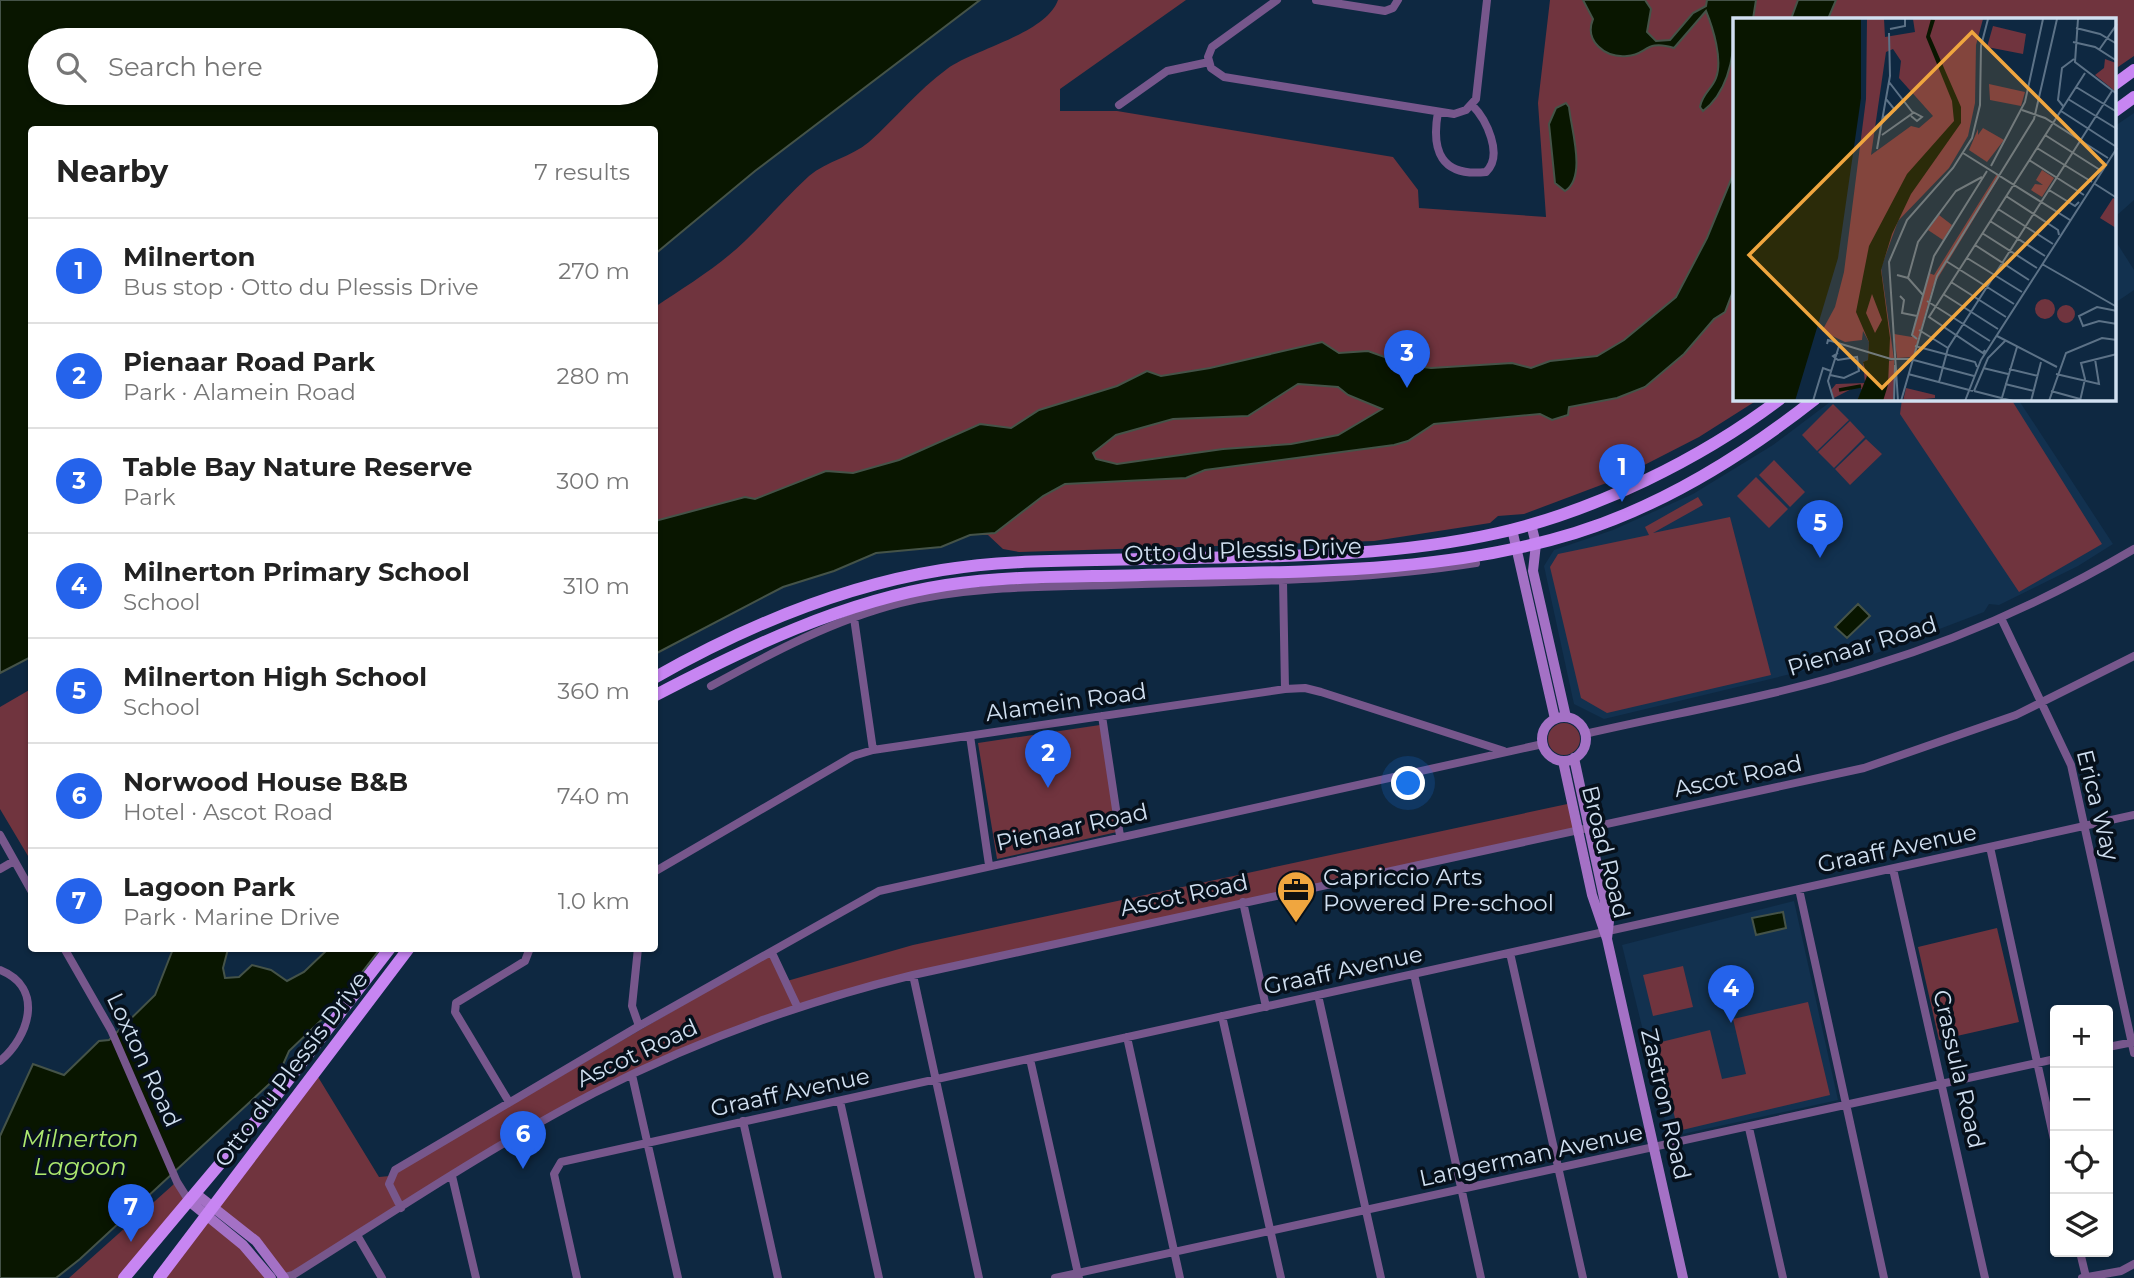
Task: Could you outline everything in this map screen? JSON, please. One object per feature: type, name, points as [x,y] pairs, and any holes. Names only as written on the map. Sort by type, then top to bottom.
[{"type":"main road","points":[[2116,83],[2134,71]]},
{"type":"main road","points":[[2116,110],[2134,97]]},
{"type":"main road","name":"Otto du Plessis Drive","points":[[658,676],[803,608],[874,584],[943,569],[1012,563],[1349,553],[1437,544],[1512,529],[1531,524],[1668,468],[1731,433],[1777,401]]},
{"type":"main road","name":"Otto du Plessis Drive","points":[[658,694],[780,635],[819,620],[895,595],[947,585],[1015,579],[1369,568],[1536,544],[1598,524],[1691,482],[1754,444],[1812,401]]},
{"type":"main road","name":"Otto du Plessis Drive","points":[[124,1278],[190,1195],[279,1093],[387,952]]},
{"type":"main road","name":"Otto du Plessis Drive","points":[[159,1278],[406,952]]},
{"type":"street","points":[[1277,0],[1212,47],[1209,62],[1215,72],[1224,77],[1438,112],[1461,113],[1472,105],[1478,92],[1487,0]]},
{"type":"street","points":[[1316,0],[1385,11],[1393,8],[1398,0]]},
{"type":"street","points":[[1119,105],[1167,71],[1209,62]]},
{"type":"street","points":[[1438,112],[1434,143],[1446,163],[1457,171],[1486,172],[1492,161],[1489,126],[1472,105]]},
{"type":"street","points":[[1531,524],[1536,544],[1533,571],[1536,614]]},
{"type":"street","points":[[1512,529],[1536,614],[1560,718]]},
{"type":"street","name":"Pienaar Road","points":[[1585,734],[1788,689],[1871,667],[2001,618],[2134,549]]},
{"type":"street","points":[[711,686],[788,644],[854,618],[901,603],[978,590],[1283,581],[1393,575],[1476,563]]},
{"type":"street","points":[[1283,581],[1285,689]]},
{"type":"street","points":[[854,618],[873,750]]},
{"type":"street","name":"Erica Way","points":[[2001,618],[2071,765],[2134,1053]]},
{"type":"street","name":"Ascot Road","points":[[283,1278],[293,1275],[574,1104],[632,1074],[727,1032],[797,1006],[913,975],[1864,768],[1972,732],[2043,702],[2134,656]]},
{"type":"street","name":"Alamein Road","points":[[658,870],[842,761],[873,750],[1285,689],[1321,692],[1506,751]]},
{"type":"street","points":[[1102,716],[1120,836]]},
{"type":"street","points":[[1543,744],[1545,729],[1560,718],[1578,722],[1585,734]]},
{"type":"street","name":"Broad Road","points":[[1569,759],[1584,747],[1585,734]]},
{"type":"street","points":[[970,736],[989,865]]},
{"type":"street","points":[[1461,761],[1465,739]]},
{"type":"street","name":"Pienaar Road","points":[[401,1208],[388,1184],[395,1170],[879,891],[1543,744]]},
{"type":"street","name":"Broad Road","points":[[1543,744],[1550,755],[1569,759]]},
{"type":"street","name":"Broad Road","points":[[1569,759],[1590,827],[1606,934]]},
{"type":"street","name":"Broad Road","points":[[1569,759],[1577,829],[1606,934]]},
{"type":"street","name":"Graaff Avenue","points":[[577,1278],[554,1174],[561,1162],[1606,934],[2134,815]]},
{"type":"street","points":[[0,835],[28,885]]},
{"type":"street","points":[[0,841],[8,851]]},
{"type":"street","points":[[1990,847],[2052,1131]]},
{"type":"street","points":[[0,869],[14,862]]},
{"type":"street","name":"Crassula Road","points":[[1894,869],[1985,1278]]},
{"type":"street","points":[[1798,889],[1884,1278]]},
{"type":"street","points":[[1243,902],[1266,1007]]},
{"type":"street","name":"Zastron Road","points":[[1606,934],[1683,1278]]},
{"type":"street","name":"Loxton Road","points":[[66,952],[111,1030],[177,1182],[210,1210],[256,1241],[283,1278]]},
{"type":"street","points":[[509,1102],[460,1024],[455,1012],[456,1003],[525,961],[528,952]]},
{"type":"street","points":[[638,952],[632,1006],[639,1027]]},
{"type":"street","points":[[772,953],[797,1006]]},
{"type":"street","points":[[1510,953],[1583,1278]]},
{"type":"street","points":[[0,970],[15,979],[27,1001],[28,1011],[21,1038],[0,1061]]},
{"type":"street","points":[[1414,974],[1481,1278]]},
{"type":"street","points":[[913,975],[979,1278]]},
{"type":"street","points":[[1318,995],[1381,1278]]},
{"type":"street","points":[[1222,1016],[1281,1278]]},
{"type":"street","points":[[1127,1037],[1180,1278]]},
{"type":"street","points":[[2113,1046],[2133,1042]]},
{"type":"street","points":[[1030,1059],[1079,1276]]},
{"type":"street","name":"Langerman Avenue","points":[[1055,1278],[1079,1276],[1269,1230],[1749,1128],[2050,1060]]},
{"type":"street","points":[[632,1074],[678,1278]]},
{"type":"street","points":[[840,1101],[879,1278]]},
{"type":"street","points":[[743,1121],[778,1278]]},
{"type":"street","points":[[1749,1128],[1783,1278]]},
{"type":"street","points":[[452,1176],[476,1278]]},
{"type":"street","name":"Loxton Road","points":[[210,1210],[271,1278]]},
{"type":"street","points":[[357,1235],[382,1278]]},
{"type":"street","points":[[2081,1257],[2084,1278],[2121,1271],[2134,1264]]},
{"type":"shaded area","points":[[1058,0],[1186,0],[1060,89],[1060,111],[1117,111],[1393,157],[1418,190],[1419,208],[1546,217],[1538,103],[1550,0],[2134,0],[2134,56],[2116,68],[2116,18],[1733,18],[1733,401],[1756,401],[1699,437],[1617,479],[1524,514],[1498,516],[1490,523],[1374,541],[1019,552],[1003,549],[988,535],[970,535],[941,547],[876,553],[834,571],[783,587],[658,652],[658,305],[735,250],[809,176],[869,142],[947,69],[1025,32],[1051,12]]},
{"type":"shaded area","points":[[2134,113],[2134,200],[2116,216],[2116,125]]},
{"type":"shaded area","points":[[2116,242],[2134,270],[2134,290],[2116,302]]},
{"type":"shaded area","points":[[1831,401],[2019,401],[2113,544],[2078,566],[1999,605],[1989,604],[1984,612],[1874,654],[1604,719],[1574,704],[1544,566],[1554,550],[1613,530],[1693,494],[1773,445]]},
{"type":"shaded area","points":[[1902,401],[2012,401],[2102,544],[2019,592],[1900,414]]},
{"type":"shaded area","points":[[1833,404],[1849,420],[1817,451],[1802,435]]},
{"type":"shaded area","points":[[1850,421],[1865,437],[1834,468],[1818,452]]},
{"type":"shaded area","points":[[1866,439],[1882,454],[1850,485],[1835,469]]},
{"type":"shaded area","points":[[1774,460],[1805,492],[1790,507],[1759,475]]},
{"type":"shaded area","points":[[1756,477],[1788,509],[1769,528],[1737,496]]},
{"type":"shaded area","points":[[1698,497],[1703,505],[1653,533],[1730,517],[1771,675],[1607,713],[1581,698],[1550,567],[1558,554],[1649,535],[1645,527]]},
{"type":"shaded area","points":[[28,691],[28,856],[0,809],[0,707]]},
{"type":"shaded area","points":[[1564,723],[1575,728],[1580,739],[1575,750],[1564,755],[1553,750],[1548,739],[1553,728]]},
{"type":"shaded area","points":[[1100,725],[1117,832],[997,859],[978,743]]},
{"type":"shaded area","points":[[1572,803],[1577,829],[913,975],[797,1006],[594,1093],[283,1277],[278,1267],[213,1206],[315,1072],[379,1177],[390,1176],[772,953],[787,981],[913,945]]},
{"type":"shaded area","points":[[1794,901],[1838,1100],[1669,1137],[1622,945]]},
{"type":"shaded area","points":[[1997,928],[2019,1022],[1939,1040],[1918,947]]},
{"type":"shaded area","points":[[1683,966],[1693,1007],[1653,1016],[1643,975]]},
{"type":"shaded area","points":[[1808,1002],[1830,1095],[1678,1131],[1657,1043],[1710,1030],[1722,1079],[1746,1074],[1733,1019]]},
{"type":"shaded area","points":[[174,1184],[186,1201],[120,1278],[69,1278]]},
{"type":"shaded area","points":[[206,1215],[271,1278],[159,1278]]},
{"type":"water","points":[[0,0],[980,0],[755,171],[658,252],[658,126],[28,126],[28,659],[0,673]]},
{"type":"water","points":[[1583,0],[1645,0],[1651,9],[1647,32],[1656,41],[1670,40],[1693,13],[1706,6],[1707,0],[1756,0],[1753,18],[1733,18],[1733,50],[1729,69],[1719,92],[1703,111],[1701,102],[1718,71],[1718,53],[1706,11],[1674,48],[1657,45],[1627,56],[1611,54],[1598,46],[1591,34],[1593,19]]},
{"type":"water","points":[[1798,0],[1836,0],[1828,18],[1791,18]]},
{"type":"water","points":[[1566,103],[1569,107],[1576,164],[1572,184],[1565,191],[1555,183],[1549,124],[1556,108]]},
{"type":"water","points":[[1733,175],[1733,291],[1725,312],[1714,319],[1684,354],[1645,387],[1617,398],[1569,407],[1568,415],[1552,420],[1540,414],[1434,424],[1408,441],[1394,445],[1205,470],[1186,478],[1065,484],[1043,496],[995,533],[970,535],[941,547],[876,553],[834,571],[783,587],[658,652],[658,520],[745,497],[755,499],[826,471],[853,473],[899,460],[980,424],[1011,428],[1039,410],[1117,386],[1147,371],[1161,376],[1210,368],[1322,342],[1339,353],[1368,351],[1407,365],[1431,368],[1512,363],[1531,368],[1550,361],[1597,356],[1624,340],[1676,297],[1707,238]],"holes":[[[1298,384],[1338,387],[1348,395],[1382,409],[1338,435],[1291,444],[1223,449],[1117,464],[1096,459],[1093,453],[1116,435],[1173,419],[1248,416]]]},
{"type":"water","points":[[1858,604],[1870,616],[1847,638],[1835,627]]},
{"type":"water","points":[[1783,912],[1786,928],[1756,935],[1752,918]]},
{"type":"water","name":"Milnerton Lagoon","points":[[172,952],[227,952],[223,968],[225,978],[239,977],[252,965],[271,970],[287,981],[304,972],[325,952],[378,952],[336,1006],[289,1051],[278,1076],[80,1259],[56,1278],[0,1278],[0,1136],[33,1064],[64,1075],[99,1041],[109,1040],[155,995]]},
{"type":"place","name":"Table Bay Nature Reserve","points":[[1407,388]]},
{"type":"place","name":"Milnerton","points":[[1622,502]]},
{"type":"place","name":"Milnerton High School","points":[[1820,558]]},
{"type":"place","name":"Pienaar Road Park","points":[[1048,788]]},
{"type":"place","name":"Capriccio Arts Powered Pre-school","points":[[1296,924]]},
{"type":"place","name":"Milnerton Primary School","points":[[1731,1023]]},
{"type":"place","name":"Norwood House B&B","points":[[523,1169]]},
{"type":"place","name":"Lagoon Park","points":[[131,1242]]}]
